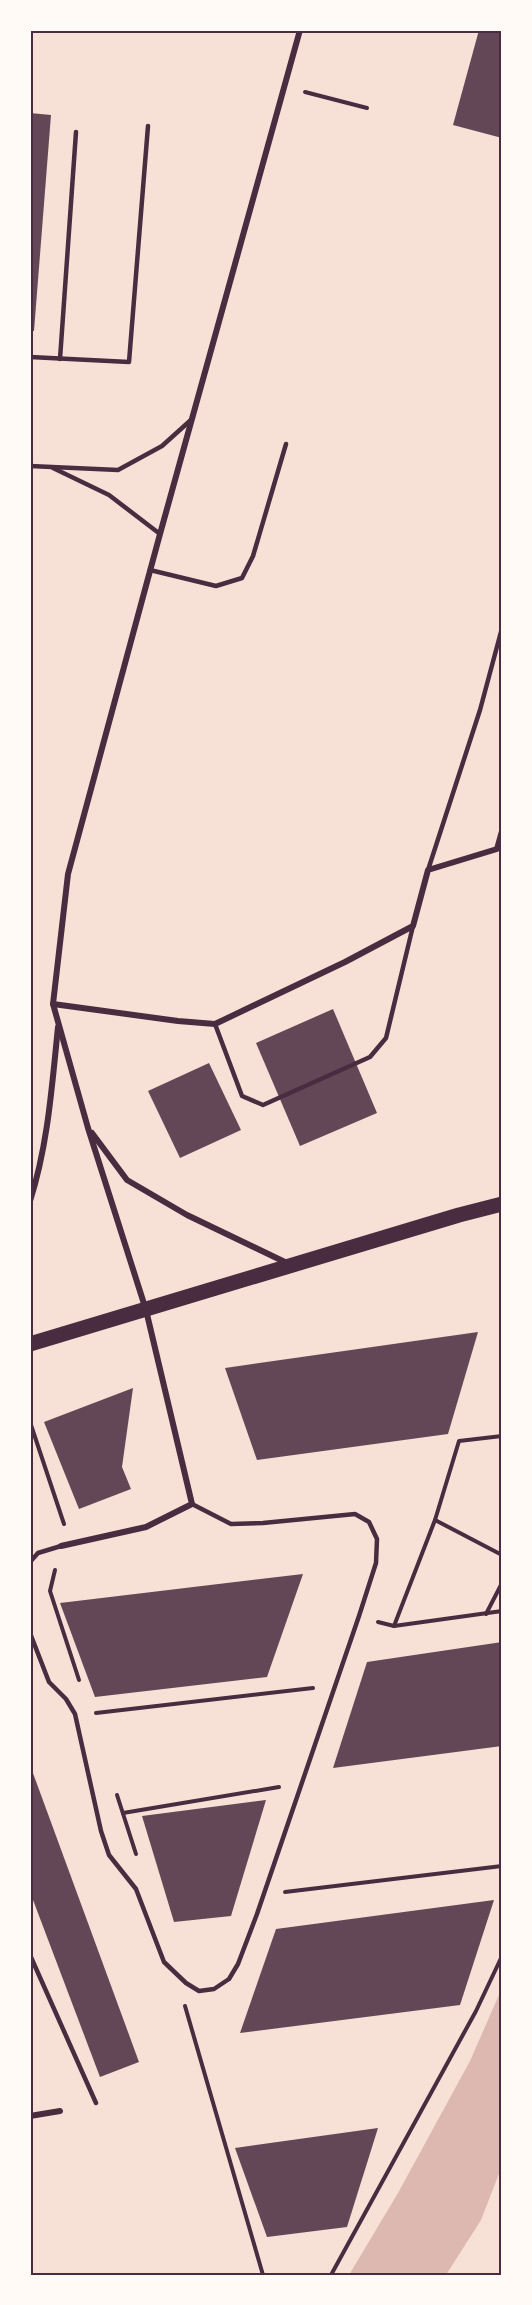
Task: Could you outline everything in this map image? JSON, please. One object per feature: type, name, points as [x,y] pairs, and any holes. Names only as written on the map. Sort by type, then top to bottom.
[{"type":"main road","points":[[30,1344],[502,1204]]},
{"type":"street","points":[[61,1546],[146,1527],[192,1504],[146,1310],[88,1128],[53,1004],[68,874],[300,30]]},
{"type":"street","points":[[53,1004],[178,1022],[215,1024],[345,962],[413,926],[428,870],[500,849],[502,831]]},
{"type":"street","points":[[30,1201],[49,1106],[59,1024]]},
{"type":"street","points":[[88,1128],[127,1180],[187,1215],[292,1266]]},
{"type":"street","points":[[30,2116],[60,2111]]},
{"type":"lane","points":[[30,357],[129,362],[148,126]]},
{"type":"lane","points":[[60,358],[76,132]]},
{"type":"lane","points":[[30,466],[118,470],[162,446],[192,419]]},
{"type":"lane","points":[[150,570],[216,586],[243,578],[253,556],[286,444]]},
{"type":"lane","points":[[49,467],[110,495],[160,534]]},
{"type":"lane","points":[[428,870],[480,710],[502,628]]},
{"type":"lane","points":[[215,1024],[242,1096],[263,1105],[370,1058],[386,1038],[413,926]]},
{"type":"lane","points":[[30,1633],[49,1682],[66,1699],[75,1714],[101,1831],[109,1855],[136,1889],[164,1962],[186,1983],[199,1991],[214,1989],[229,1979],[238,1964],[359,1616],[376,1563],[377,1539],[369,1522],[355,1514],[231,1524],[192,1504]]},
{"type":"lane","points":[[30,1562],[38,1553],[61,1546]]},
{"type":"lane","points":[[30,1955],[96,2103]]},
{"type":"path","points":[[284,87],[367,108]]},
{"type":"path","points":[[30,1422],[64,1527],[50,1591],[82,1691]]},
{"type":"path","points":[[394,1626],[435,1520],[459,1441],[502,1436]]},
{"type":"path","points":[[435,1520],[502,1555]]},
{"type":"path","points":[[485,1615],[502,1583]]},
{"type":"path","points":[[359,1616],[394,1626],[502,1611]]},
{"type":"path","points":[[90,1713],[335,1685]]},
{"type":"path","points":[[123,1813],[302,1783]]},
{"type":"path","points":[[116,1791],[137,1856]]},
{"type":"path","points":[[263,1894],[502,1866]]},
{"type":"path","points":[[331,2275],[476,2011],[502,1956]]},
{"type":"path","points":[[175,1973],[263,2275]]},
{"type":"shaded area","points":[[502,1988],[502,2166],[481,2220],[446,2275],[349,2275],[398,2193],[470,2061]]},
{"type":"building","points":[[479,30],[502,30],[502,138],[453,125]]},
{"type":"building","points":[[30,113],[51,115],[34,331],[30,331]]},
{"type":"building","points":[[333,1009],[377,1113],[300,1146],[256,1043]]},
{"type":"building","points":[[209,1063],[241,1130],[180,1158],[148,1091]]},
{"type":"building","points":[[478,1332],[448,1434],[257,1460],[225,1368]]},
{"type":"building","points":[[133,1388],[122,1467],[131,1489],[79,1509],[44,1422]]},
{"type":"building","points":[[303,1574],[267,1677],[95,1697],[60,1603]]},
{"type":"building","points":[[502,1642],[502,1746],[333,1768],[367,1662]]},
{"type":"building","points":[[30,1765],[139,2062],[100,2077],[30,1892]]},
{"type":"building","points":[[266,1800],[231,1916],[174,1922],[142,1816]]},
{"type":"building","points":[[494,1900],[460,2005],[240,2033],[276,1929]]},
{"type":"building","points":[[378,2128],[347,2227],[267,2237],[235,2148]]}]
